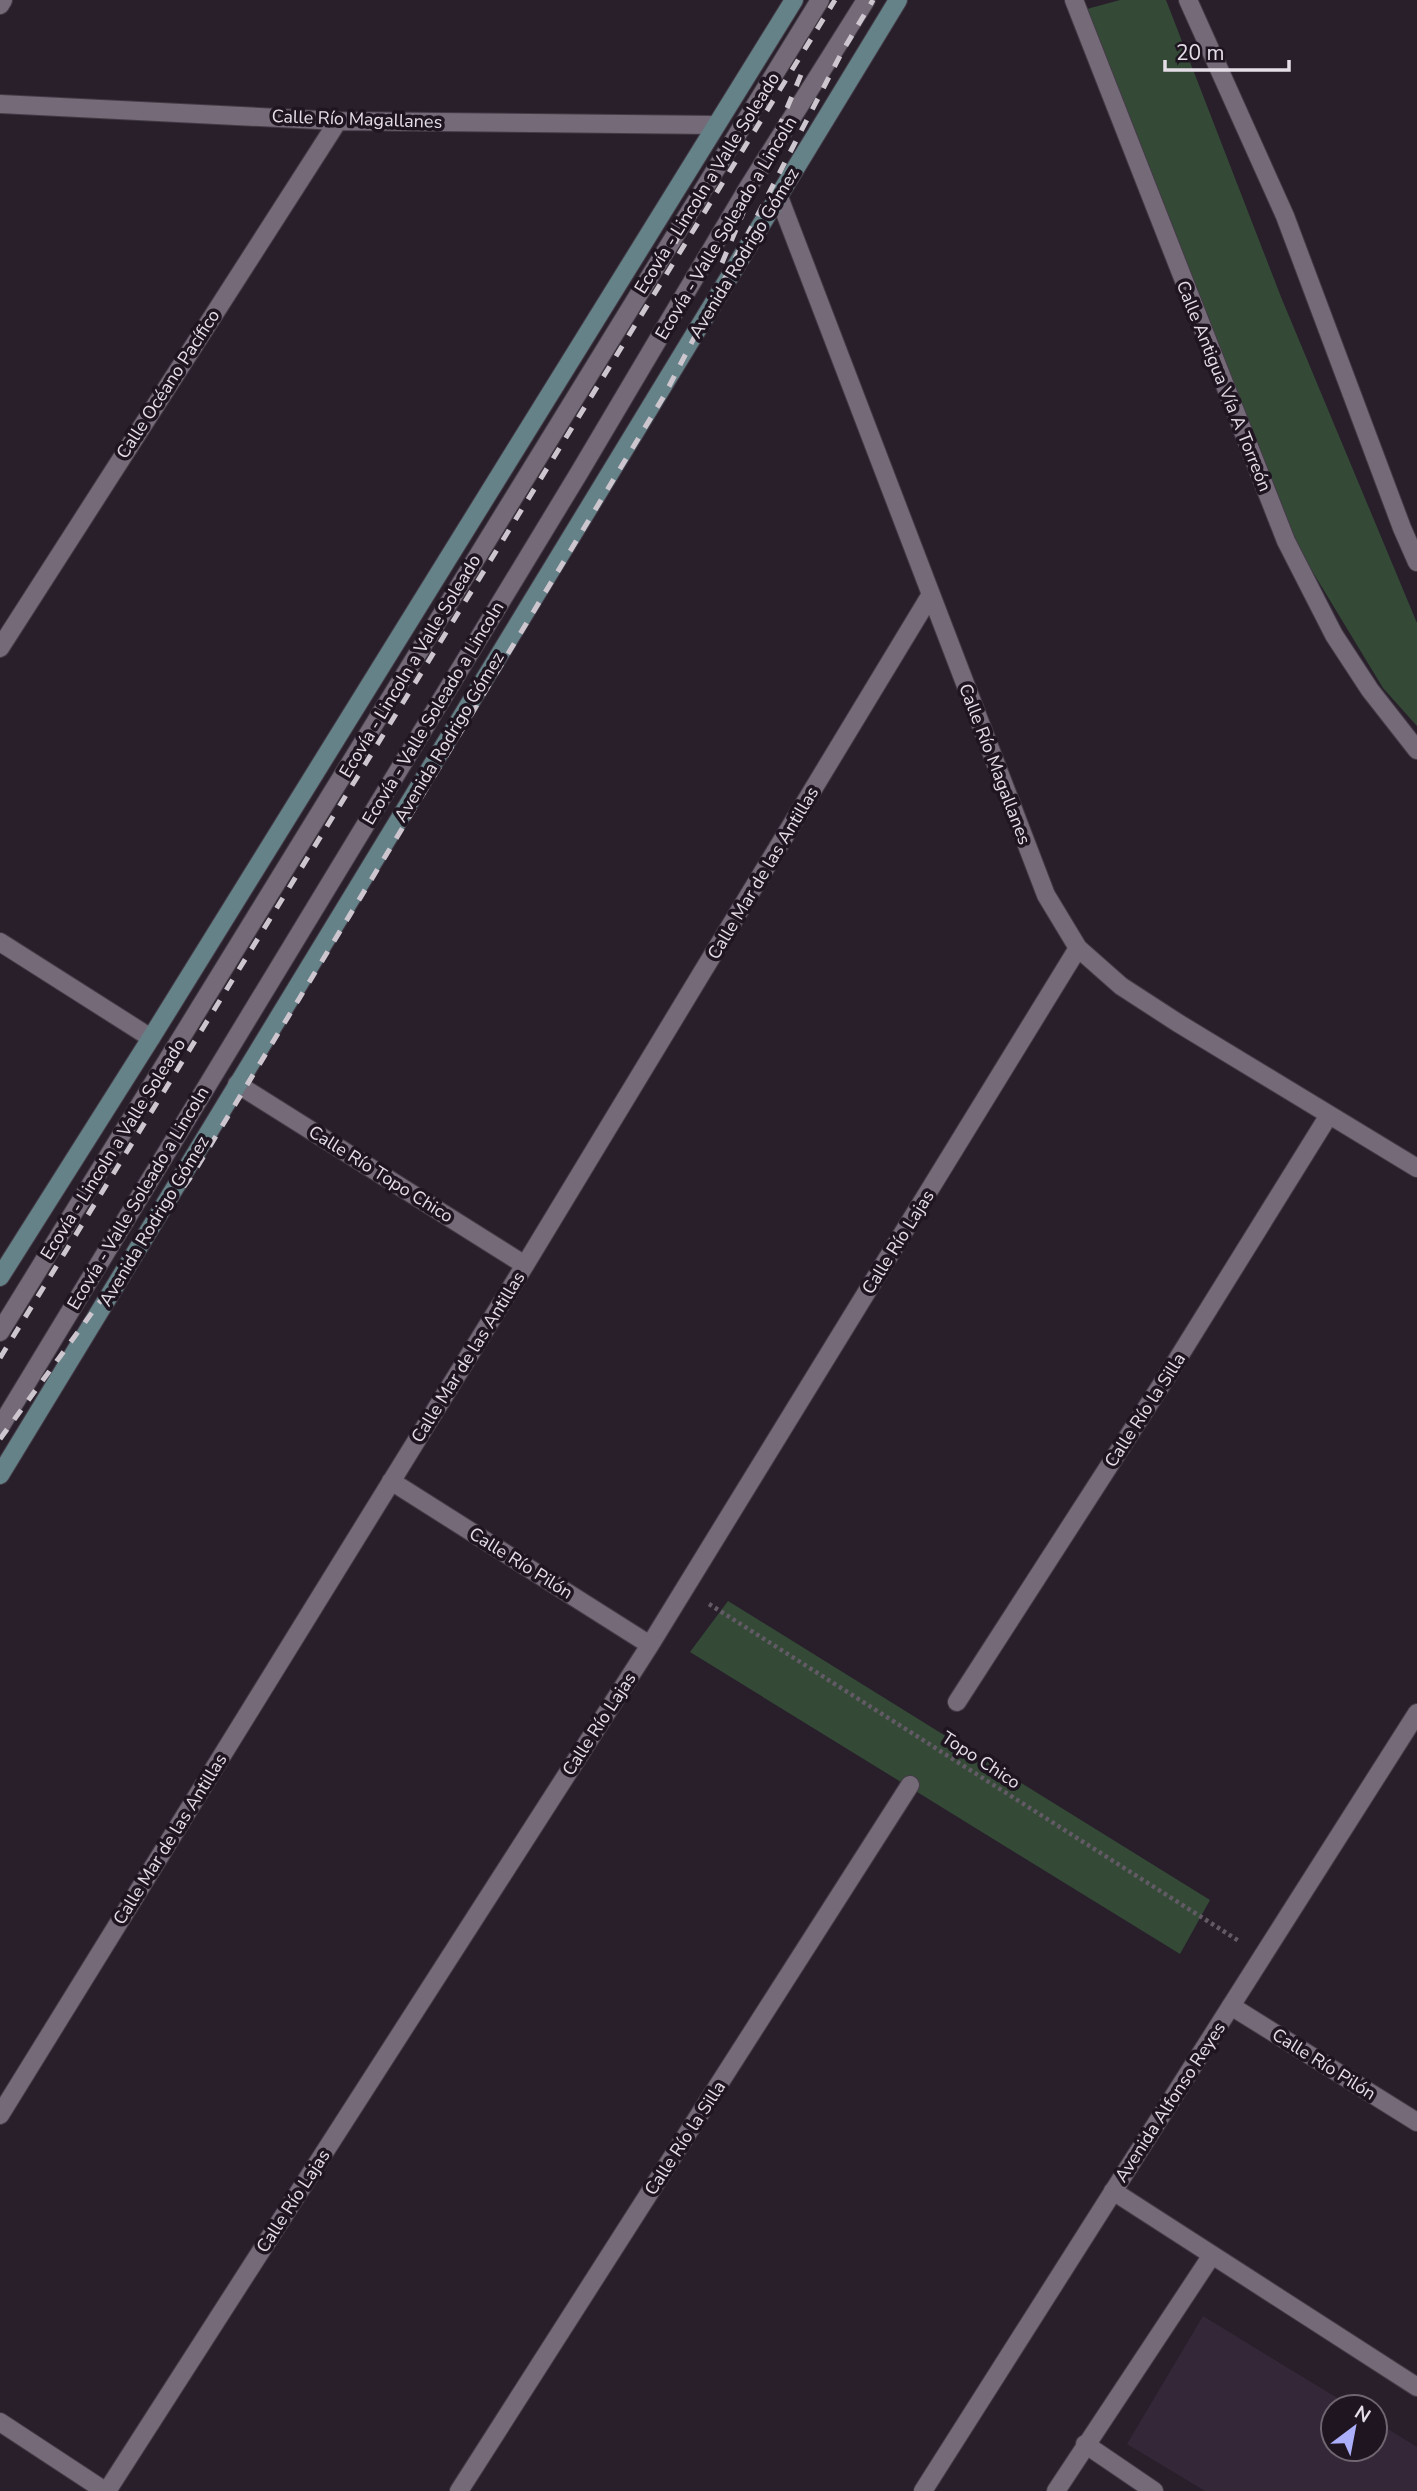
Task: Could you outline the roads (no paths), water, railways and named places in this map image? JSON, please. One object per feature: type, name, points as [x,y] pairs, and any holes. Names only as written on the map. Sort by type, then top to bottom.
[{"type":"main road","points":[[0,1277],[794,0]]},
{"type":"main road","name":"Avenida Rodrigo Gómez","points":[[0,1475],[898,0]]},
{"type":"street","points":[[0,5],[3,0]]},
{"type":"street","name":"Ecovía - Lincoln a Valle Soleado","points":[[0,1332],[820,0]]},
{"type":"street","name":"Ecovía - Valle Soleado a Lincoln","points":[[0,1427],[579,473],[749,186],[866,0]]},
{"type":"street","name":"Calle Antigua Vía A Torreón","points":[[1074,0],[1286,541],[1334,635],[1370,690],[1417,750]]},
{"type":"street","points":[[1188,0],[1285,216],[1417,562]]},
{"type":"street","name":"Calle Río Magallanes","points":[[0,104],[338,121],[715,125]]},
{"type":"street","name":"Calle Océano Pacífico","points":[[0,648],[338,121]]},
{"type":"street","name":"Calle Río Magallanes","points":[[779,197],[1046,895],[1078,948],[1121,986],[1417,1168]]},
{"type":"street","name":"Calle Mar de las Antillas","points":[[0,2115],[525,1265],[930,596]]},
{"type":"street","points":[[0,942],[151,1038]]},
{"type":"street","name":"Calle Río Lajas","points":[[106,2491],[650,1645],[1078,948]]},
{"type":"street","name":"Calle Río Topo Chico","points":[[237,1084],[525,1265]]},
{"type":"street","name":"Calle Río la Silla","points":[[957,1702],[1167,1377],[1329,1115]]},
{"type":"street","name":"Calle Río Pilón","points":[[391,1481],[650,1645]]},
{"type":"street","name":"Avenida Alfonso Reyes","points":[[923,2491],[1417,1713]]},
{"type":"street","name":"Calle Río la Silla","points":[[459,2491],[910,1785]]},
{"type":"street","name":"Calle Río Pilón","points":[[1231,2006],[1417,2122]]},
{"type":"street","points":[[1112,2191],[1417,2387]]},
{"type":"street","points":[[1056,2491],[1212,2255]]},
{"type":"street","points":[[0,2422],[106,2491]]},
{"type":"street","points":[[1085,2444],[1154,2491]]},
{"type":"railway","points":[[0,1358],[835,0]]},
{"type":"railway","points":[[0,1439],[193,1174],[664,396],[842,52],[873,0]]},
{"type":"railway","points":[[722,263],[803,70]]},
{"type":"railway","points":[[675,243],[713,169]]}]
